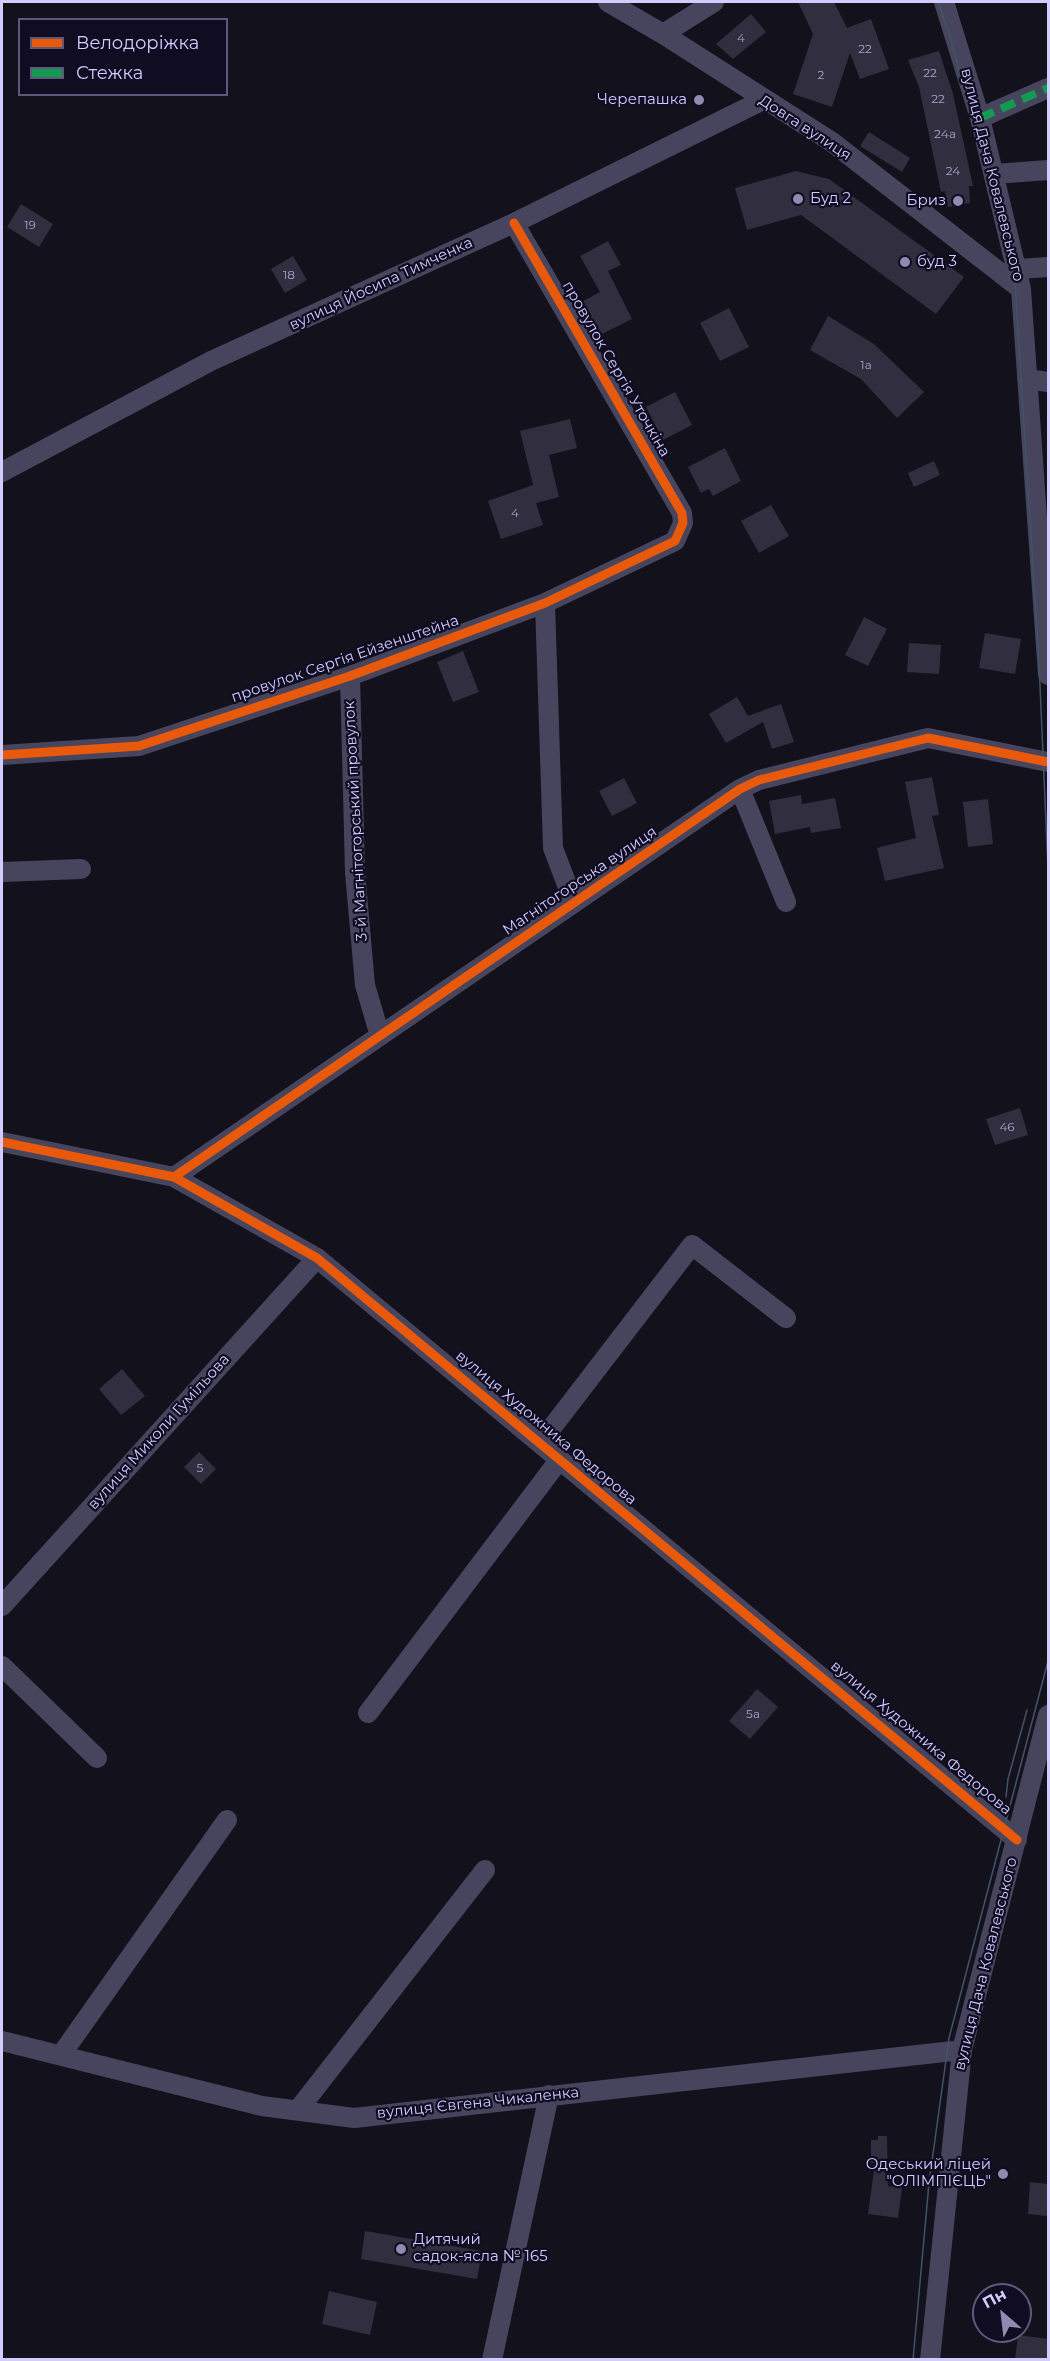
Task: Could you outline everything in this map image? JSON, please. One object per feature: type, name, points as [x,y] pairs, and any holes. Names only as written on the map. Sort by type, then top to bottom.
[{"type":"street","name":"Довга вулиця","points":[[608,2],[663,34],[832,142],[1021,289]]},
{"type":"street","points":[[663,34],[714,2]]},
{"type":"street","name":"вулиця Дача Ковалевського","points":[[944,2],[980,118],[1018,269],[1028,379],[1048,675]]},
{"type":"street","points":[[980,118],[1048,88]]},
{"type":"street","name":"вулиця Йосипа Тимченка","points":[[2,472],[211,361],[514,223],[763,100]]},
{"type":"street","points":[[995,174],[1048,170]]},
{"type":"street","name":"провулок Сергія Уточкіна","points":[[514,223],[682,513],[681,533]]},
{"type":"street","points":[[1018,269],[1048,267]]},
{"type":"street","points":[[1028,379],[1048,382]]},
{"type":"street","name":"провулок Сергія Ейзенштейна","points":[[2,755],[139,746],[350,676],[545,603],[675,541],[681,533]]},
{"type":"street","points":[[545,603],[553,848],[574,903]]},
{"type":"street","name":"3-й Магнітогорський провулок","points":[[350,676],[355,872],[365,985],[380,1036]]},
{"type":"street","name":"Магнітогорська вулиця","points":[[174,1178],[740,789],[759,780],[928,738],[1048,762]]},
{"type":"street","points":[[740,789],[786,902]]},
{"type":"street","points":[[2,872],[81,869]]},
{"type":"street","name":"вулиця Художника Федорова","points":[[2,1142],[174,1178],[317,1258],[1017,1840]]},
{"type":"street","points":[[540,1443],[692,1245],[786,1318]]},
{"type":"street","name":"вулиця Миколи Гумільова","points":[[2,1606],[317,1258]]},
{"type":"street","points":[[368,1713],[560,1459]]},
{"type":"street","points":[[2,1666],[98,1758]]},
{"type":"street","name":"вулиця Дача Ковалевського","points":[[930,2360],[962,2050],[1048,1715]]},
{"type":"street","points":[[61,2055],[227,1820]]},
{"type":"street","points":[[298,2110],[485,1870]]},
{"type":"street","name":"вулиця Євгена Чикаленка","points":[[2,2041],[262,2106],[354,2118],[962,2050]]},
{"type":"street","points":[[492,2360],[549,2095]]},
{"type":"building","points":[[798,2],[834,2],[847,28],[871,19],[889,69],[860,79],[850,53],[832,107],[793,94],[813,34]]},
{"type":"building","points":[[751,14],[766,32],[733,59],[716,44]]},
{"type":"building","points":[[939,51],[953,94],[973,186],[969,186],[970,203],[948,207],[945,191],[941,192],[919,87],[908,60]]},
{"type":"building","points":[[869,132],[910,158],[902,172],[860,146]]},
{"type":"building","points":[[796,171],[829,179],[964,277],[936,314],[801,215],[747,230],[735,188]]},
{"type":"building","points":[[21,204],[53,224],[39,247],[7,227]]},
{"type":"building","points":[[608,241],[621,265],[608,271],[632,319],[600,335],[583,301],[600,292],[580,256]]},
{"type":"building","points":[[293,256],[307,280],[285,293],[271,269]]},
{"type":"building","points":[[729,308],[749,347],[720,361],[700,323]]},
{"type":"building","points":[[828,316],[874,344],[924,392],[897,418],[861,379],[810,350]]},
{"type":"building","points":[[675,392],[692,425],[663,440],[646,407]]},
{"type":"building","points":[[570,419],[577,448],[549,455],[559,497],[536,503],[543,525],[501,539],[488,501],[533,485],[520,431]]},
{"type":"building","points":[[725,448],[741,481],[713,496],[709,489],[701,493],[688,467]]},
{"type":"building","points":[[934,461],[940,475],[914,487],[908,473]]},
{"type":"building","points":[[771,505],[789,536],[759,553],[741,521]]},
{"type":"building","points":[[864,617],[887,629],[868,666],[845,655]]},
{"type":"building","points":[[985,633],[1021,639],[1015,674],[979,668]]},
{"type":"building","points":[[909,643],[941,645],[939,674],[907,672]]},
{"type":"building","points":[[463,651],[479,692],[453,702],[437,662]]},
{"type":"building","points":[[737,697],[748,716],[781,704],[794,742],[772,749],[763,722],[726,743],[709,714]]},
{"type":"building","points":[[932,777],[939,815],[932,816],[944,868],[885,881],[877,848],[916,838],[905,782]]},
{"type":"building","points":[[624,778],[637,803],[612,816],[599,791]]},
{"type":"building","points":[[801,795],[802,804],[835,798],[841,828],[811,833],[810,827],[775,834],[769,801]]},
{"type":"building","points":[[988,799],[993,844],[968,847],[963,802]]},
{"type":"building","points":[[1020,1108],[1028,1135],[995,1145],[986,1119]]},
{"type":"building","points":[[122,1369],[145,1396],[121,1415],[99,1389]]},
{"type":"building","points":[[199,1452],[216,1469],[201,1484],[184,1467]]},
{"type":"building","points":[[757,1689],[778,1707],[750,1739],[729,1721]]},
{"type":"building","points":[[878,2136],[887,2136],[888,2186],[902,2188],[898,2218],[868,2214],[875,2163],[871,2163],[871,2140],[878,2140]]},
{"type":"building","points":[[1030,2182],[1048,2184],[1048,2216],[1028,2214]]},
{"type":"building","points":[[365,2231],[482,2251],[477,2279],[361,2259]]},
{"type":"building","points":[[329,2291],[377,2302],[370,2335],[322,2324]]},
{"type":"building","points":[[1032,2337],[1048,2339],[1048,2360],[1015,2360],[1017,2343],[1032,2343]]},
{"type":"tram line","points":[[938,2],[950,36],[1015,281],[1039,663],[1048,869]]},
{"type":"tram line","points":[[913,2360],[929,2183],[949,2038],[1048,1661]]},
{"type":"tram line","points":[[1006,1797],[1008,1779],[1027,1710]]},
{"type":"marked path","points":[[980,118],[1048,88]]},
{"type":"cycle path","points":[[2,755],[139,746],[350,676],[545,603],[675,541],[683,523],[682,513],[514,223]]},
{"type":"cycle path","points":[[174,1177],[740,789],[759,780],[928,738],[1048,762]]},
{"type":"cycle path","points":[[2,1142],[174,1177],[317,1258],[1017,1840]]},
{"type":"place","name":"Черепашка","points":[[699,100]]},
{"type":"place","name":"Буд 2","points":[[798,199]]},
{"type":"place","name":"Бриз","points":[[958,201]]},
{"type":"place","name":"буд 3","points":[[905,262]]},
{"type":"place","name":"Одеський ліцей \"ОЛІМПІЄЦЬ\"","points":[[1003,2174]]},
{"type":"place","name":"Дитячий садок-ясла № 165","points":[[401,2249]]}]
